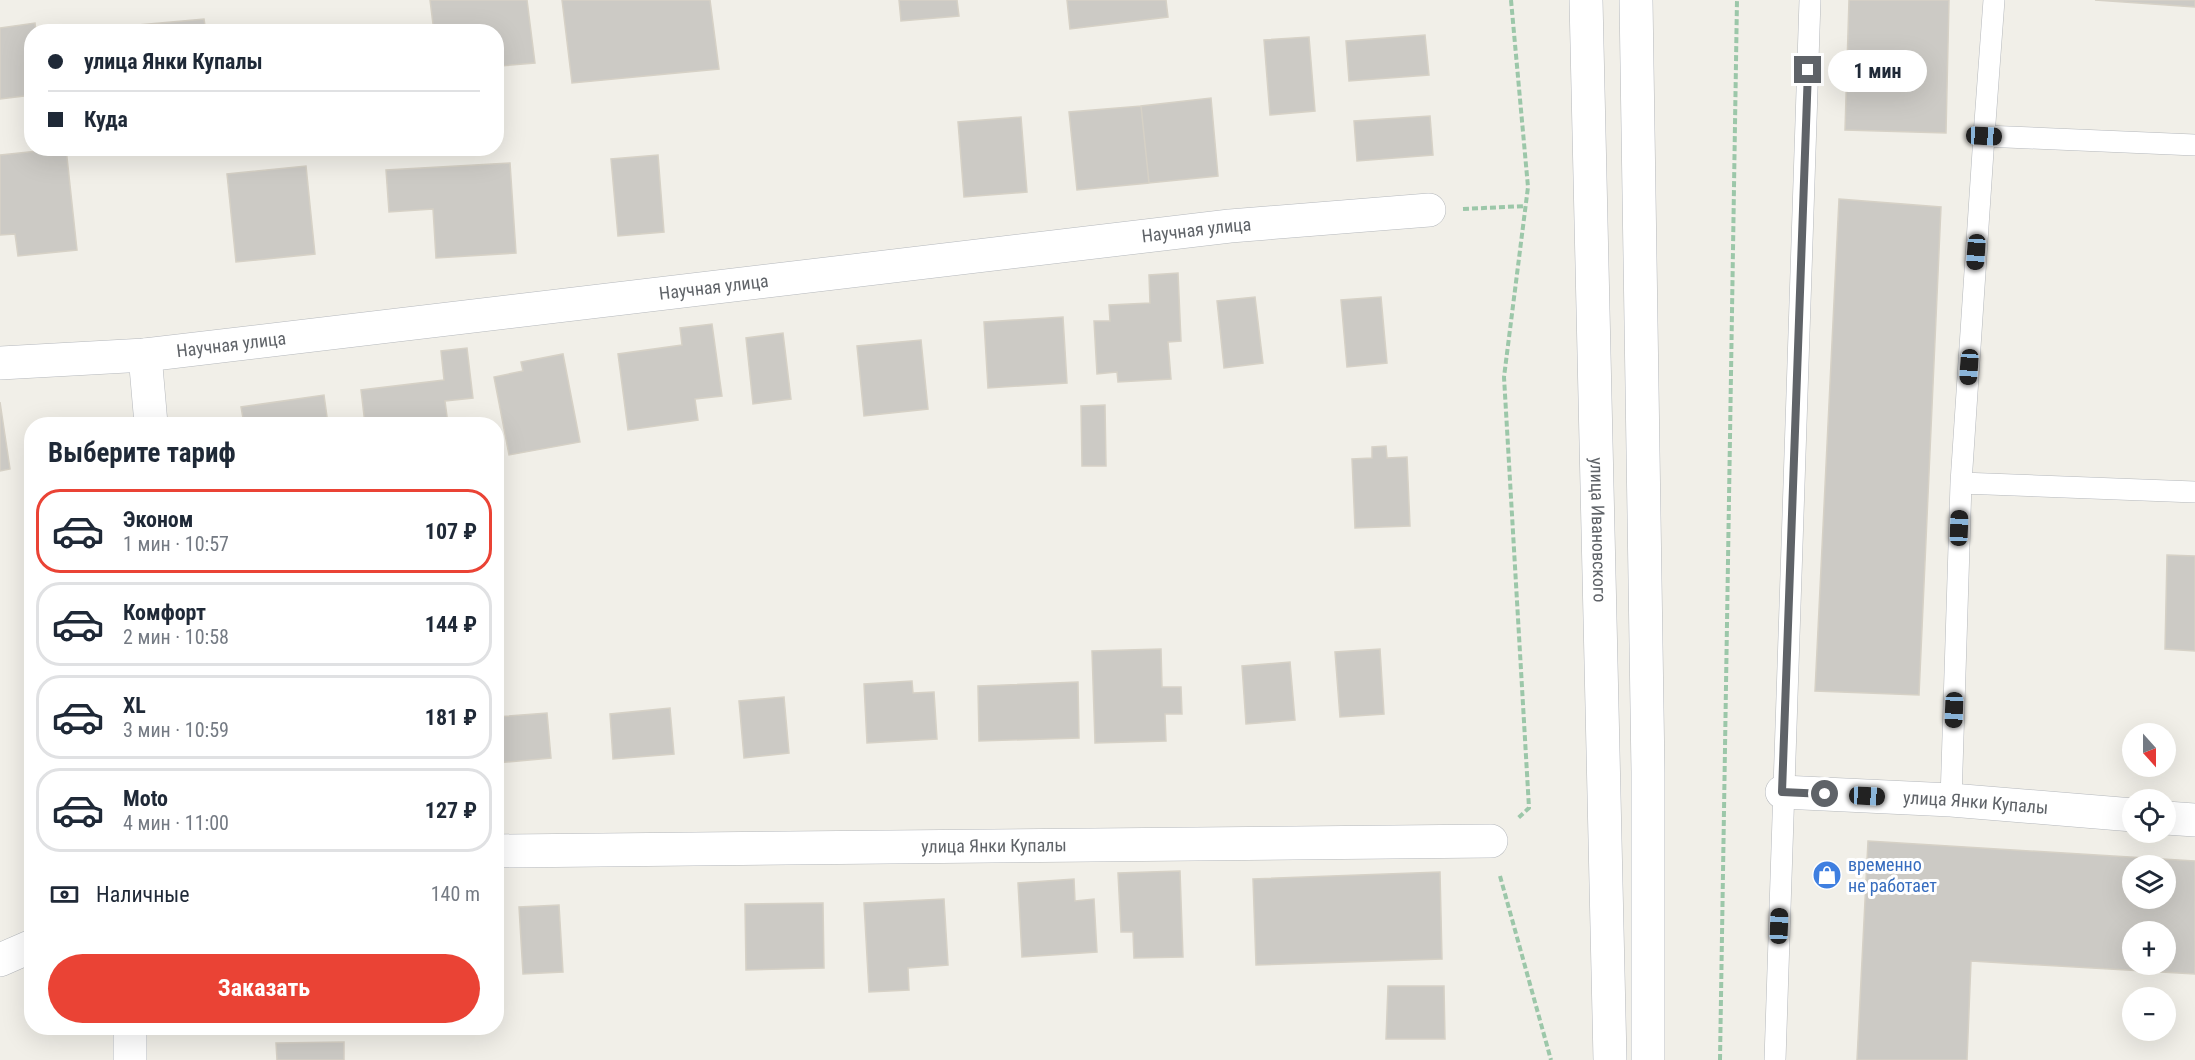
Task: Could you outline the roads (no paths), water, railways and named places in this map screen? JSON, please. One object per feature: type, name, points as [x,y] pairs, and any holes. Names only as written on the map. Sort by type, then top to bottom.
[{"type":"street","name":"улица Ивановского","points":[[1586,0],[1610,1060]]},
{"type":"street","points":[[1636,0],[1648,772],[1648,1060]]},
{"type":"street","name":"Научная улица","points":[[0,363],[145,355],[1230,226],[1429,210]]},
{"type":"street","points":[[145,355],[149,417]]},
{"type":"street","name":"улица Янки Купалы","points":[[1782,792],[1951,800],[2122,814]]},
{"type":"street","points":[[2176,819],[2195,820]]},
{"type":"street","name":"улица Янки Купалы","points":[[504,851],[1491,841]]},
{"type":"street","points":[[0,960],[24,950]]},
{"type":"street","points":[[130,1035],[130,1060]]},
{"type":"lane","points":[[1775,1060],[1782,792],[1810,0]]},
{"type":"lane","points":[[1951,800],[1961,483],[1994,0]]},
{"type":"lane","points":[[1984,136],[2195,145]]},
{"type":"lane","points":[[1961,483],[2195,492]]},
{"type":"place","name":"временно не работает","points":[[1827,875]]}]
